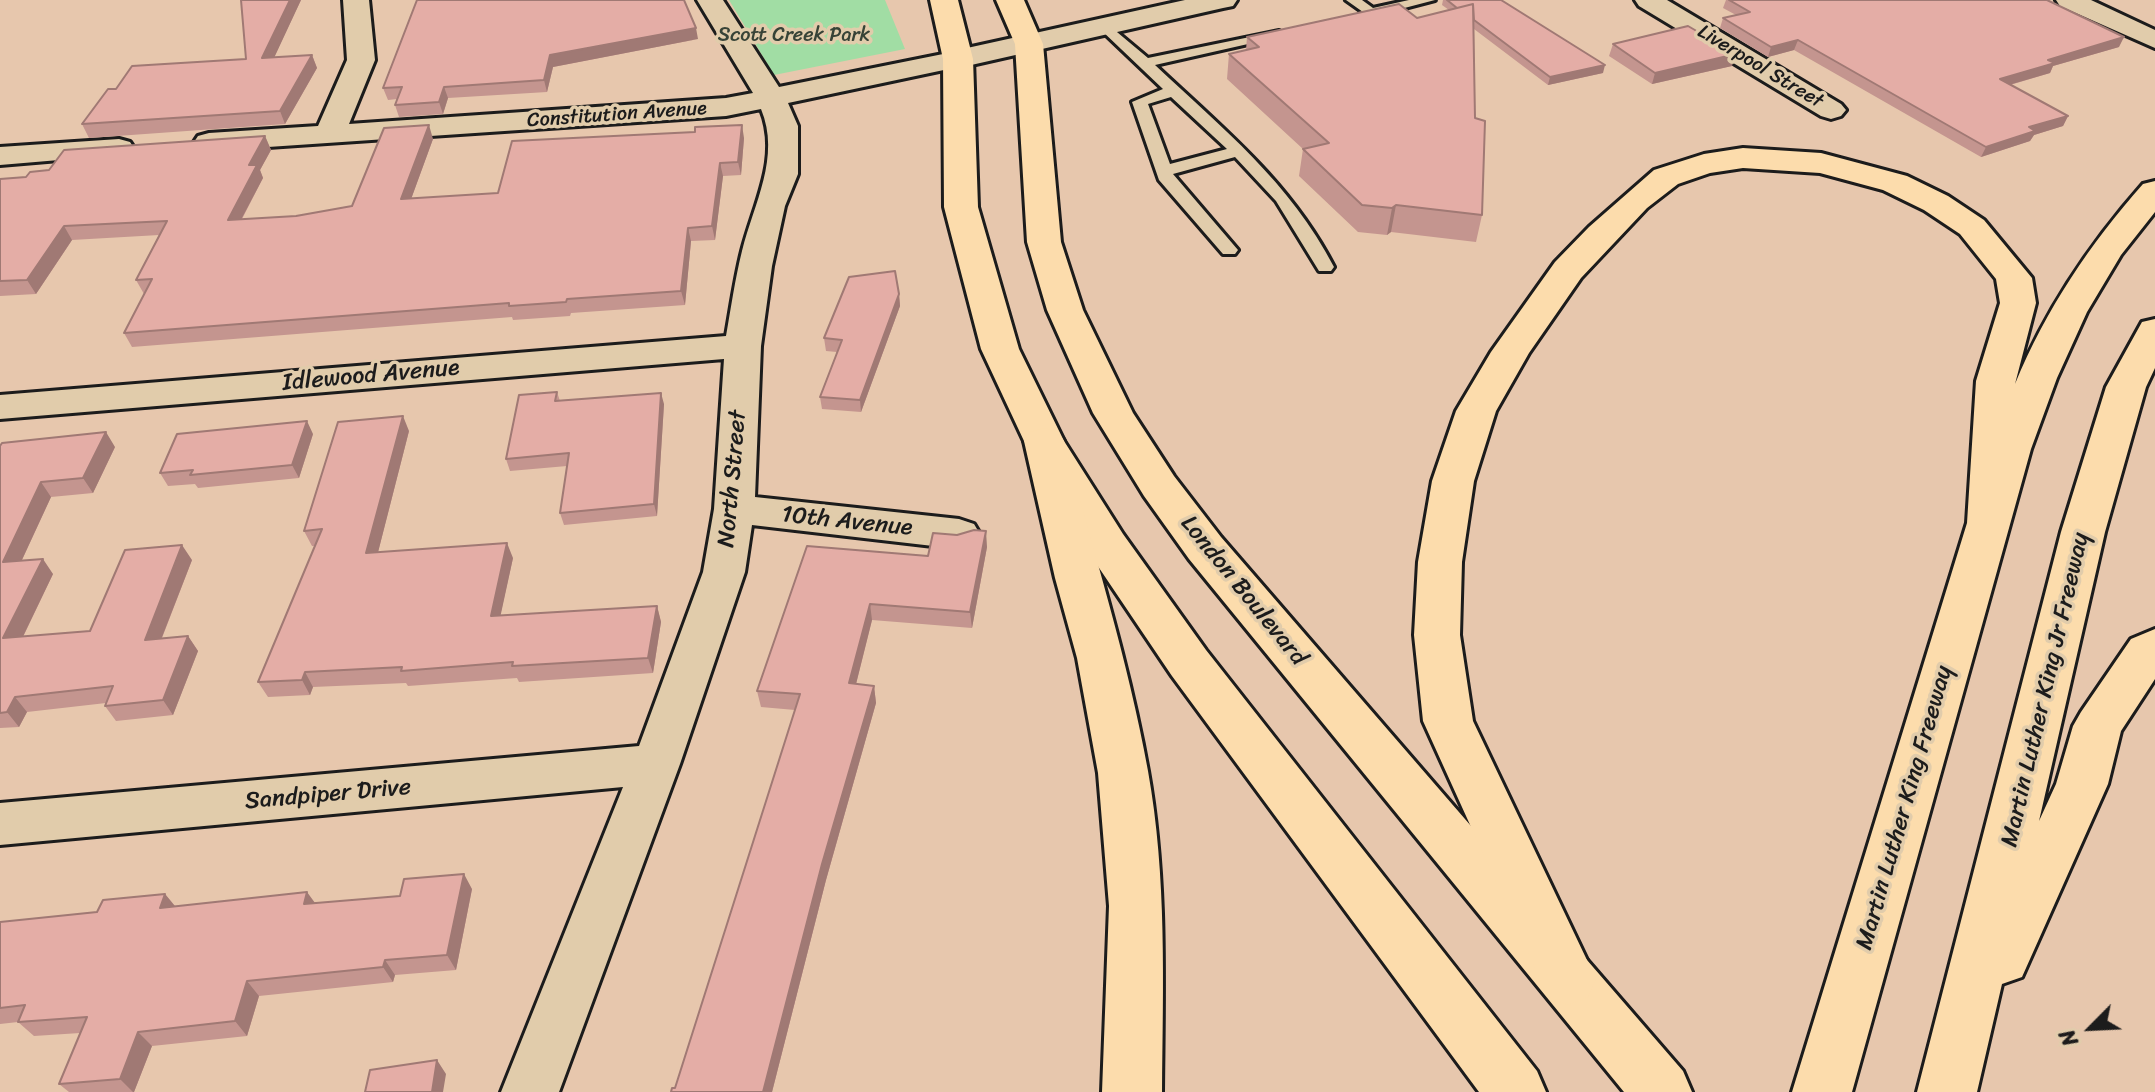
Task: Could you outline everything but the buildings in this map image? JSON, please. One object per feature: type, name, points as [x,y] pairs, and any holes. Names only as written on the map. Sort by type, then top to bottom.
[{"type":"main road","points":[[944,0],[958,59],[961,207],[1000,349],[1044,441],[1107,545],[1189,663],[1512,1087]]},
{"type":"main road","name":"London Boulevard","points":[[1010,0],[1029,44],[1044,242],[1065,310],[1113,413],[1159,486],[1205,548],[1662,1092]]},
{"type":"main road","points":[[1568,979],[1448,721],[1437,635],[1439,591],[1453,481],[1476,411],[1518,340],[1568,270],[1601,234],[1666,177],[1704,164],[1743,158],[1821,163],[1895,183],[1936,203],[1972,227],[2014,278],[2018,303],[1996,381],[1988,523]]},
{"type":"main road","points":[[1988,523],[2015,436],[2051,344],[2094,265],[2155,191]]},
{"type":"main road","name":"Martin Luther King Jr Freeway","points":[[1952,1074],[2083,532],[2126,387],[2155,330]]},
{"type":"main road","points":[[1044,441],[1077,578],[1101,658],[1123,773],[1136,906],[1132,1092]]},
{"type":"main road","name":"Martin Luther King Freeway","points":[[1822,1092],[1988,523]]},
{"type":"main road","points":[[1952,1074],[2082,784],[2098,726],[2148,652],[2155,647]]},
{"type":"street","points":[[329,134],[361,60],[356,0]]},
{"type":"street","name":"North Street","points":[[530,1092],[656,764],[724,572],[734,509],[743,346],[755,266],[769,206],[782,174],[783,126],[772,100],[710,0]]},
{"type":"street","name":"Constitution Avenue","points":[[188,143],[726,107],[772,100],[1223,0]]},
{"type":"street","name":"Liverpool Street","points":[[1648,0],[1831,110]]},
{"type":"street","points":[[2069,0],[2155,40]]},
{"type":"street","points":[[0,156],[141,146]]},
{"type":"street","name":"Idlewood Avenue","points":[[0,407],[743,346]]},
{"type":"street","name":"10th Avenue","points":[[734,509],[959,534]]},
{"type":"street","name":"Sandpiper Drive","points":[[0,824],[656,764]]},
{"type":"lane","points":[[1353,0],[1363,14],[1428,0]]},
{"type":"lane","points":[[1105,26],[1176,90],[1284,197],[1325,267]]},
{"type":"lane","points":[[1147,63],[1296,29]]},
{"type":"lane","points":[[1176,90],[1140,102],[1167,180],[1229,250]]},
{"type":"lane","points":[[1164,171],[1239,151]]},
{"type":"green space","name":"Scott Creek Park","points":[[729,0],[885,0],[905,49],[774,75]]}]
